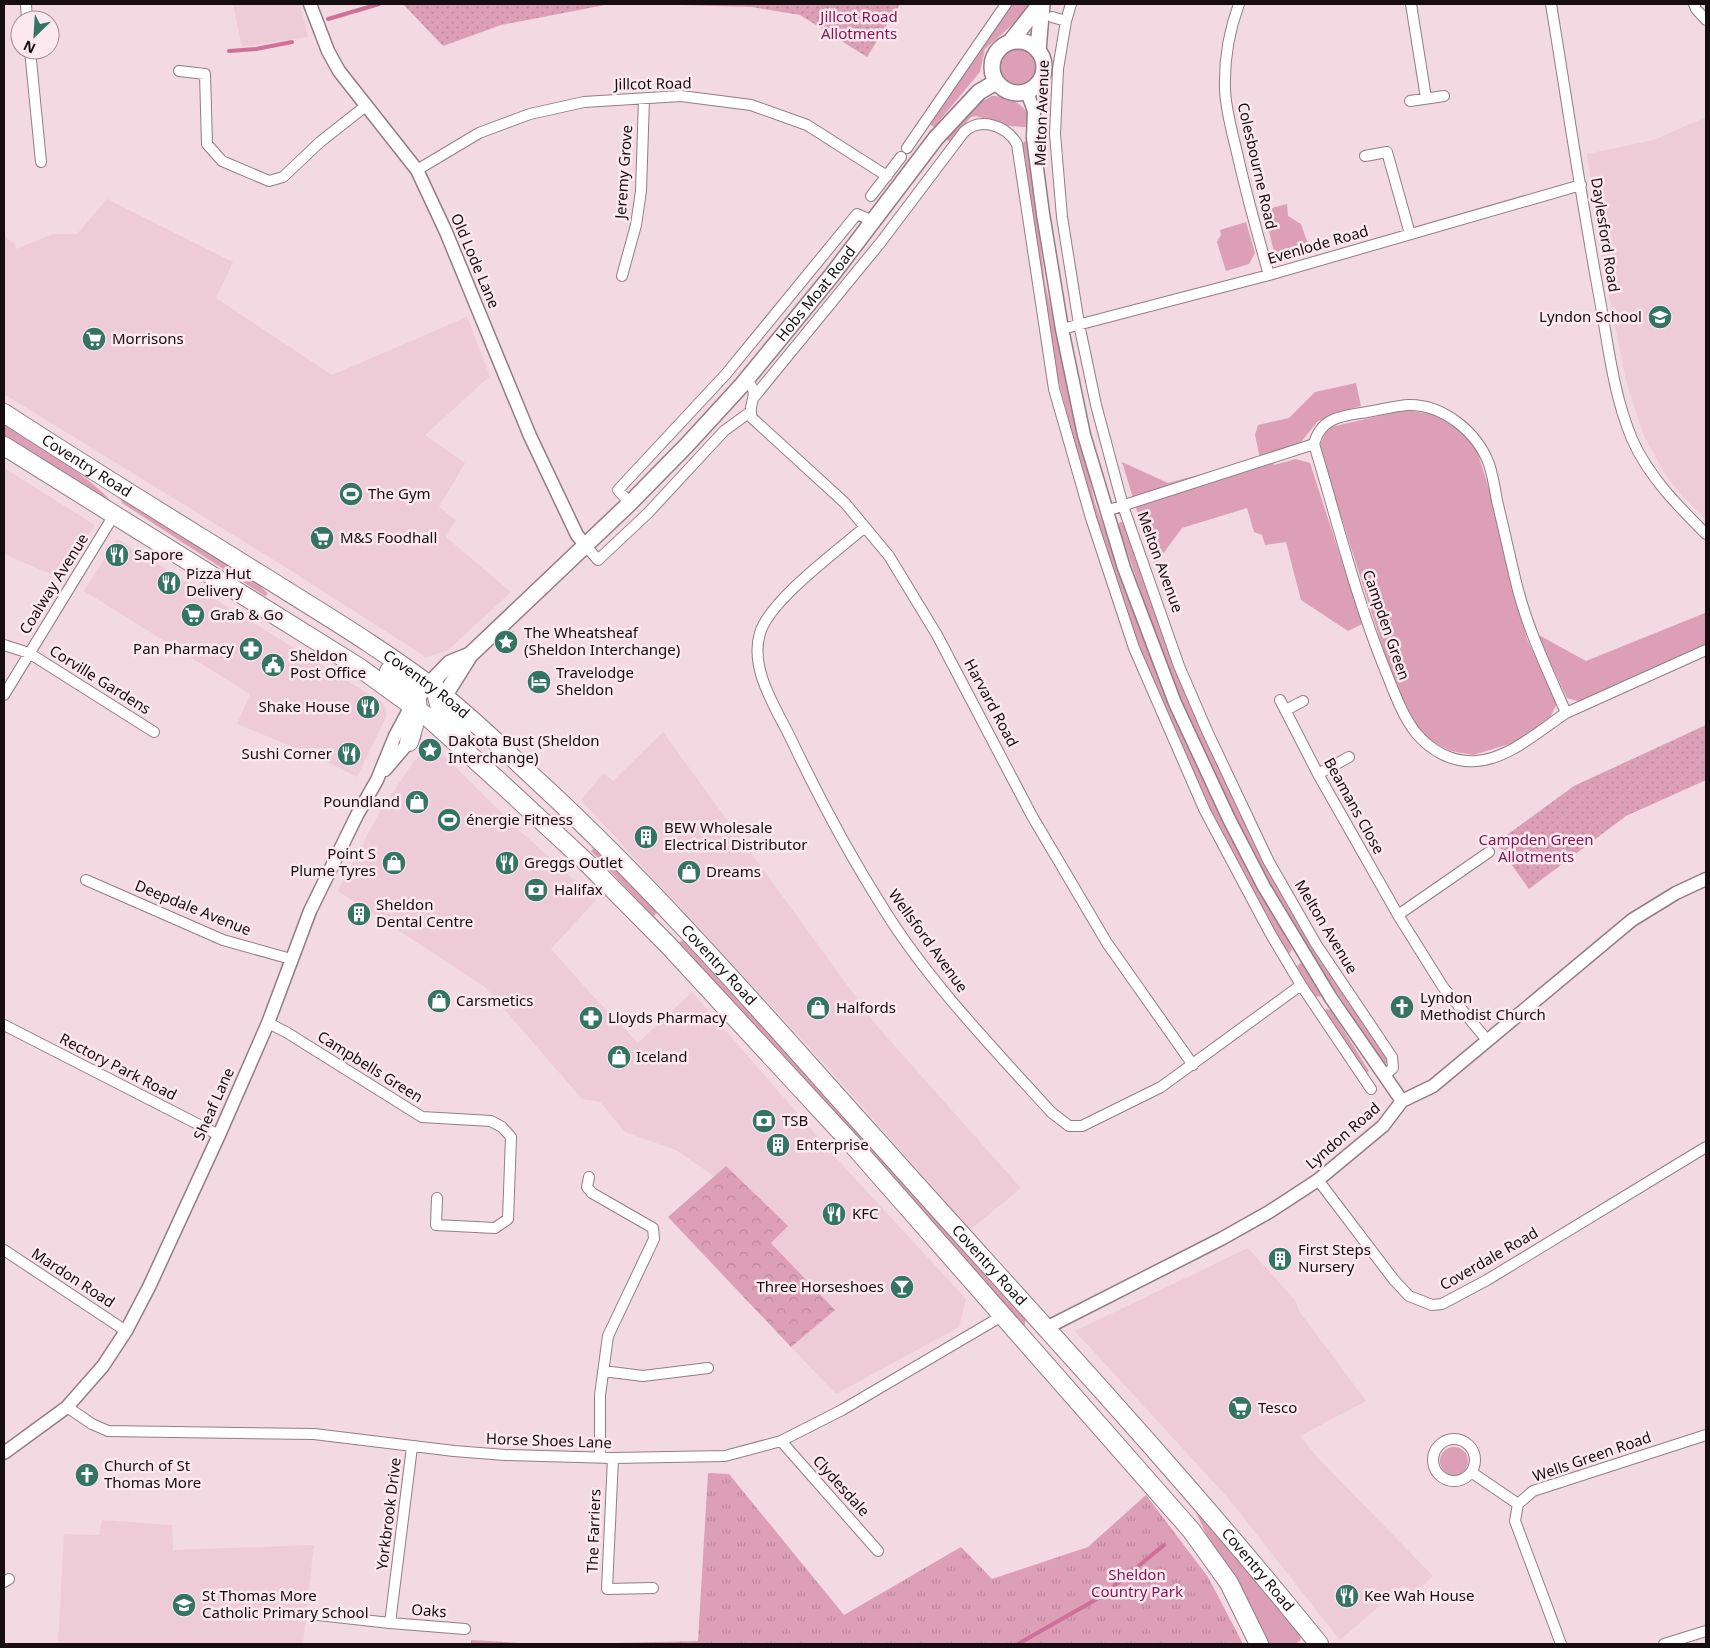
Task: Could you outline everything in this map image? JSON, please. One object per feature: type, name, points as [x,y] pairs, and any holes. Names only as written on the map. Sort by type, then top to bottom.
[{"type":"highway","name":"Coventry Road","points":[[4,413],[70,456],[77,466],[116,501],[284,609],[314,638],[360,668],[428,699],[446,719],[562,828],[585,860],[669,946],[852,1144],[1191,1530],[1229,1583],[1259,1644]]},
{"type":"highway","name":"Coventry Road","points":[[4,446],[116,501],[274,583],[338,622],[428,699],[581,821],[668,909],[957,1232],[1048,1328],[1108,1398],[1206,1506],[1319,1644]]},
{"type":"highway","points":[[402,739],[428,699]]},
{"type":"highway","points":[[1048,1328],[1044,1344],[1172,1491],[1191,1530]]},
{"type":"main road","points":[[1041,4],[1038,50],[1044,62],[1043,74],[1038,84],[1027,92],[1012,93],[1002,88],[996,82],[991,69],[993,57],[1000,47],[1012,41],[1041,4]]},
{"type":"main road","points":[[1012,41],[1025,42],[1038,50]]},
{"type":"main road","name":"Hobs Moat Road","points":[[428,699],[462,671],[470,655],[630,503],[710,420],[746,380],[873,221],[936,138],[978,92],[996,82]]},
{"type":"main road","name":"Hobs Moat Road","points":[[428,699],[450,663],[470,655]]},
{"type":"street","name":"Old Lode Lane","points":[[310,4],[324,44],[338,71],[418,170],[446,232],[530,436],[577,535],[586,546]]},
{"type":"street","points":[[871,196],[904,153],[1006,4]]},
{"type":"street","name":"Melton Avenue","points":[[1071,4],[1066,21],[1058,69],[1056,168],[1079,324],[1096,405],[1123,506],[1180,666],[1207,731],[1270,862],[1316,944],[1392,1057],[1393,1068],[1385,1075]]},
{"type":"street","name":"Colesbourne Road","points":[[1239,4],[1228,47],[1225,90],[1230,125],[1269,275]]},
{"type":"street","points":[[1410,4],[1426,98]]},
{"type":"street","name":"Daylesford Road","points":[[1551,4],[1591,250],[1617,392],[1632,439],[1652,474],[1682,510],[1706,534]]},
{"type":"street","points":[[1694,4],[1706,20]]},
{"type":"street","points":[[1052,17],[1066,21]]},
{"type":"street","points":[[31,60],[41,162]]},
{"type":"street","points":[[179,71],[205,74],[207,144],[222,161],[269,181],[283,177],[320,142],[367,105]]},
{"type":"street","name":"Melton Avenue","points":[[1027,92],[1034,111],[1033,138],[1043,214],[1062,329],[1084,435],[1124,568],[1175,703],[1229,819],[1264,887],[1331,998],[1402,1101]]},
{"type":"street","name":"Jillcot Road","points":[[418,170],[479,133],[530,114],[584,102],[681,96],[751,105],[807,126],[887,176]]},
{"type":"street","points":[[1410,101],[1444,96]]},
{"type":"street","name":"Jeremy Grove","points":[[622,276],[636,225],[641,191],[644,99]]},
{"type":"street","name":"Hobs Moat Road","points":[[755,396],[881,242],[964,132],[970,126],[978,123],[993,126]]},
{"type":"street","name":"Melton Avenue","points":[[993,126],[1013,137],[1017,144],[1054,389],[1091,518],[1131,639],[1204,812],[1301,985],[1368,1085]]},
{"type":"street","points":[[1013,137],[1033,138]]},
{"type":"street","points":[[1366,156],[1387,152],[1410,234]]},
{"type":"street","name":"Evenlode Road","points":[[1062,329],[1269,275],[1581,185]]},
{"type":"street","name":"Hobs Moat Road","points":[[630,503],[618,490],[726,374],[857,214],[873,221]]},
{"type":"street","points":[[586,546],[598,560],[648,513],[724,431],[750,412],[755,396],[752,385],[746,380]]},
{"type":"street","points":[[1106,511],[1314,444],[1317,432],[1328,421],[1353,414],[1408,405],[1427,408],[1446,415],[1464,427],[1483,452],[1489,465],[1517,587],[1529,624],[1566,713]]},
{"type":"street","name":"Harvard Road","points":[[750,412],[752,418],[845,503],[889,556],[937,635],[1032,816],[1107,943],[1193,1065]]},
{"type":"street","points":[[710,420],[724,431]]},
{"type":"street","name":"Campden Green","points":[[1314,444],[1373,641],[1394,691],[1415,732],[1432,748],[1446,756],[1476,761],[1493,757],[1518,745],[1566,713],[1706,650]]},
{"type":"street","name":"Coalway Avenue","points":[[4,695],[116,501]]},
{"type":"street","name":"Wellsford Avenue","points":[[865,527],[772,609],[760,632],[756,652],[760,674],[817,793],[886,912],[978,1031],[1051,1112],[1069,1126],[1090,1123],[1161,1087],[1301,985]]},
{"type":"street","name":"Corville Gardens","points":[[4,645],[29,653],[154,732]]},
{"type":"street","name":"Beamans Close","points":[[1280,700],[1318,774],[1398,915],[1443,987],[1487,1040]]},
{"type":"street","points":[[1286,710],[1303,700]]},
{"type":"street","name":"Sheaf Lane","points":[[4,1453],[68,1407],[103,1366],[126,1331],[149,1287],[219,1135],[268,1023],[310,911],[356,815],[402,739]]},
{"type":"street","points":[[1318,774],[1349,757]]},
{"type":"street","points":[[1398,915],[1490,852]]},
{"type":"street","name":"Lyndon Road","points":[[1048,1328],[1221,1239],[1318,1180],[1383,1126],[1402,1101],[1433,1086],[1632,920],[1676,893],[1706,879]]},
{"type":"street","name":"Deepdale Avenue","points":[[86,880],[223,940],[291,959]]},
{"type":"street","points":[[1287,961],[1302,952]]},
{"type":"street","points":[[1315,1006],[1331,998]]},
{"type":"street","name":"Campbells Green","points":[[268,1023],[286,1032],[422,1117],[491,1120],[502,1127],[511,1137],[508,1219],[495,1228],[436,1225],[437,1198]]},
{"type":"street","name":"Rectory Park Road","points":[[4,1024],[219,1135]]},
{"type":"street","name":"Coverdale Road","points":[[1318,1180],[1394,1280],[1409,1296],[1432,1305],[1442,1304],[1487,1280],[1706,1146]]},
{"type":"street","points":[[589,1177],[587,1187],[592,1193],[654,1228],[654,1239],[608,1336],[600,1395],[600,1458]]},
{"type":"street","name":"Mardon Road","points":[[4,1250],[126,1331]]},
{"type":"street","name":"Horse Shoes Lane","points":[[68,1407],[92,1424],[108,1431],[314,1434],[505,1455],[600,1458],[725,1456],[781,1441],[842,1410],[1002,1316]]},
{"type":"street","points":[[603,1371],[643,1376],[708,1368]]},
{"type":"street","name":"Wells Green Road","points":[[1518,1504],[1533,1491],[1706,1435]]},
{"type":"street","points":[[1455,1438],[1467,1443],[1474,1454],[1475,1460],[1471,1472],[1459,1480],[1452,1480],[1439,1474],[1433,1461],[1437,1447],[1448,1439],[1455,1438]]},
{"type":"street","name":"Clydesdale","points":[[781,1441],[878,1551]]},
{"type":"street","name":"Yorkbrook Drive","points":[[390,1624],[412,1446]]},
{"type":"street","name":"The Farriers","points":[[613,1458],[607,1589],[653,1588]]},
{"type":"street","points":[[1471,1472],[1518,1504],[1515,1521],[1561,1644]]},
{"type":"street","points":[[309,1614],[390,1624]]},
{"type":"street","name":"Oaks","points":[[390,1624],[465,1629]]},
{"type":"street","points":[[1664,1644],[1706,1631]]},
{"type":"shaded area","points":[[233,4],[300,4],[308,37],[242,47]]},
{"type":"shaded area","name":"Lyndon School","points":[[1706,117],[1706,520],[1683,497],[1665,474],[1644,436],[1626,381],[1601,254],[1587,154],[1654,140]]},
{"type":"shaded area","points":[[107,199],[233,262],[216,298],[332,375],[467,317],[490,376],[425,435],[465,463],[439,507],[456,520],[446,537],[511,592],[447,651],[426,657],[274,560],[4,394],[4,236],[15,244],[16,249],[53,234],[77,234]]},
{"type":"shaded area","points":[[4,468],[95,525],[60,578],[4,554]]},
{"type":"shaded area","points":[[117,539],[382,702],[386,709],[386,717],[357,777],[313,755],[237,724],[250,694],[84,591]]},
{"type":"shaded area","points":[[663,732],[877,1026],[1021,1188],[970,1230],[832,1072],[581,800],[604,773],[613,781]]},
{"type":"shaded area","points":[[428,749],[442,754],[519,830],[596,900],[551,949],[593,996],[638,1043],[692,992],[847,1170],[966,1299],[959,1327],[836,1394],[791,1347],[835,1310],[771,1242],[788,1226],[726,1167],[714,1176],[676,1150],[625,1132],[600,1102],[582,1099],[485,987],[338,891],[379,813],[414,761]]},
{"type":"shaded area","points":[[1248,1248],[1295,1300],[1299,1311],[1366,1401],[1300,1436],[1318,1458],[1433,1576],[1413,1594],[1404,1585],[1340,1640],[1228,1498],[1075,1331]]},
{"type":"shaded area","name":"St Thomas More Catholic Primary School","points":[[102,1520],[172,1525],[173,1550],[314,1545],[303,1644],[58,1644],[64,1534],[99,1535]]},
{"type":"green space","points":[[403,4],[610,4],[501,25],[443,46]]},
{"type":"green space","name":"Jillcot Road Allotments","points":[[646,4],[900,4],[867,57],[800,15],[752,7]]},
{"type":"green space","points":[[1012,4],[1029,4],[1013,24],[985,49],[980,72],[934,127],[929,124]]},
{"type":"green space","points":[[1012,45],[1020,45],[1031,51],[1037,66],[1031,81],[1020,87],[1012,87],[1001,81],[995,70],[995,62],[1001,51]]},
{"type":"green space","points":[[992,96],[1002,97],[1019,104],[1027,112],[1026,127],[1009,126],[976,116],[971,117],[950,142],[946,139],[981,102]]},
{"type":"green space","points":[[1025,141],[1029,143],[1045,283],[1095,503],[1168,702],[1206,786],[1292,949],[1290,953],[1287,953],[1213,818],[1142,654],[1119,592],[1084,481],[1052,354],[1022,144]]},
{"type":"green space","points":[[1287,204],[1288,216],[1301,224],[1309,247],[1281,255],[1274,252],[1264,210]]},
{"type":"green space","points":[[1246,222],[1255,253],[1249,264],[1226,271],[1217,242],[1221,235],[1220,230]]},
{"type":"green space","points":[[1356,383],[1361,406],[1334,413],[1317,422],[1301,442],[1271,453],[1274,465],[1296,459],[1310,463],[1362,624],[1348,631],[1301,600],[1286,542],[1265,545],[1262,535],[1254,532],[1247,508],[1182,528],[1154,566],[1122,462],[1168,483],[1260,458],[1255,435],[1258,425],[1289,418],[1315,392]]},
{"type":"green space","points":[[1405,410],[1432,414],[1461,429],[1477,451],[1497,514],[1527,639],[1557,703],[1549,720],[1516,742],[1473,755],[1451,751],[1433,742],[1421,732],[1396,689],[1319,447],[1325,434],[1331,427]]},
{"type":"green space","points":[[4,421],[81,474],[96,486],[112,504],[4,437]]},
{"type":"green space","points":[[120,497],[250,575],[268,594],[265,596],[122,503]]},
{"type":"green space","points":[[1120,522],[1123,522],[1173,658],[1237,804],[1387,1056],[1387,1062],[1384,1064],[1287,917],[1220,790],[1166,665],[1118,525]]},
{"type":"green space","points":[[1706,608],[1706,644],[1581,702],[1567,698],[1537,634],[1586,661],[1705,613]]},
{"type":"green space","name":"Campden Green Allotments","points":[[1706,725],[1706,780],[1626,816],[1529,889],[1496,843],[1574,786]]},
{"type":"green space","points":[[597,845],[659,910],[654,916],[671,935],[591,851]]},
{"type":"green space","points":[[666,918],[1029,1318],[1025,1322],[1025,1331],[677,944],[683,940],[664,920]]},
{"type":"green space","points":[[1300,963],[1321,996],[1316,997],[1296,968]]},
{"type":"green space","points":[[1323,1010],[1331,1010],[1369,1071],[1364,1074]]},
{"type":"green space","points":[[726,1166],[788,1226],[771,1243],[835,1310],[791,1347],[668,1217]]},
{"type":"green space","points":[[1454,1447],[1464,1451],[1468,1461],[1464,1471],[1454,1475],[1444,1471],[1440,1461],[1444,1451]]},
{"type":"green space","name":"Sheldon Country Park","points":[[708,1473],[729,1474],[844,1615],[961,1547],[992,1579],[1088,1547],[1146,1495],[1208,1577],[1243,1644],[572,1644],[698,1641]]},
{"type":"green space","points":[[1194,1508],[1301,1635],[1300,1641],[1294,1644],[1267,1644],[1241,1587],[1207,1536]]},
{"type":"green space","points":[[471,1640],[539,1644],[471,1644]]},
{"type":"waterway","points":[[328,19],[379,4]]},
{"type":"waterway","points":[[229,51],[256,49],[292,42]]},
{"type":"waterway","points":[[1018,1644],[1102,1596],[1164,1545]]},
{"type":"place","name":"Lyndon School","points":[[1660,317]]},
{"type":"place","name":"Morrisons","points":[[94,339]]},
{"type":"place","name":"The Gym","points":[[351,494]]},
{"type":"place","name":"M&S Foodhall","points":[[322,538]]},
{"type":"place","name":"Sapore","points":[[117,555]]},
{"type":"place","name":"Pizza Hut Delivery","points":[[169,583]]},
{"type":"place","name":"Grab & Go","points":[[193,615]]},
{"type":"place","name":"The Wheatsheaf (Sheldon Interchange)","points":[[506,642]]},
{"type":"place","name":"Pan Pharmacy","points":[[251,649]]},
{"type":"place","name":"Sheldon Post Office","points":[[273,665]]},
{"type":"place","name":"Travelodge Sheldon","points":[[539,682]]},
{"type":"place","name":"Shake House","points":[[368,707]]},
{"type":"place","name":"Dakota Bust (Sheldon Interchange)","points":[[430,750]]},
{"type":"place","name":"Sushi Corner","points":[[349,754]]},
{"type":"place","name":"Poundland","points":[[417,802]]},
{"type":"place","name":"énergie Fitness","points":[[449,820]]},
{"type":"place","name":"BEW Wholesale Electrical Distributor","points":[[646,837]]},
{"type":"place","name":"Point S Plume Tyres","points":[[394,863]]},
{"type":"place","name":"Greggs Outlet","points":[[507,863]]},
{"type":"place","name":"Dreams","points":[[689,872]]},
{"type":"place","name":"Halifax","points":[[536,890]]},
{"type":"place","name":"Sheldon Dental Centre","points":[[359,914]]},
{"type":"place","name":"Carsmetics","points":[[439,1001]]},
{"type":"place","name":"Lyndon Methodist Church","points":[[1402,1007]]},
{"type":"place","name":"Halfords","points":[[818,1008]]},
{"type":"place","name":"Lloyds Pharmacy","points":[[591,1018]]},
{"type":"place","name":"Iceland","points":[[619,1057]]},
{"type":"place","name":"TSB","points":[[764,1121]]},
{"type":"place","name":"Enterprise","points":[[778,1145]]},
{"type":"place","name":"KFC","points":[[834,1214]]},
{"type":"place","name":"First Steps Nursery","points":[[1280,1259]]},
{"type":"place","name":"Three Horseshoes","points":[[902,1287]]},
{"type":"place","name":"Tesco","points":[[1240,1408]]},
{"type":"place","name":"Church of St Thomas More","points":[[87,1475]]},
{"type":"place","name":"Kee Wah House","points":[[1347,1596]]},
{"type":"place","name":"St Thomas More Catholic Primary School","points":[[184,1605]]}]
